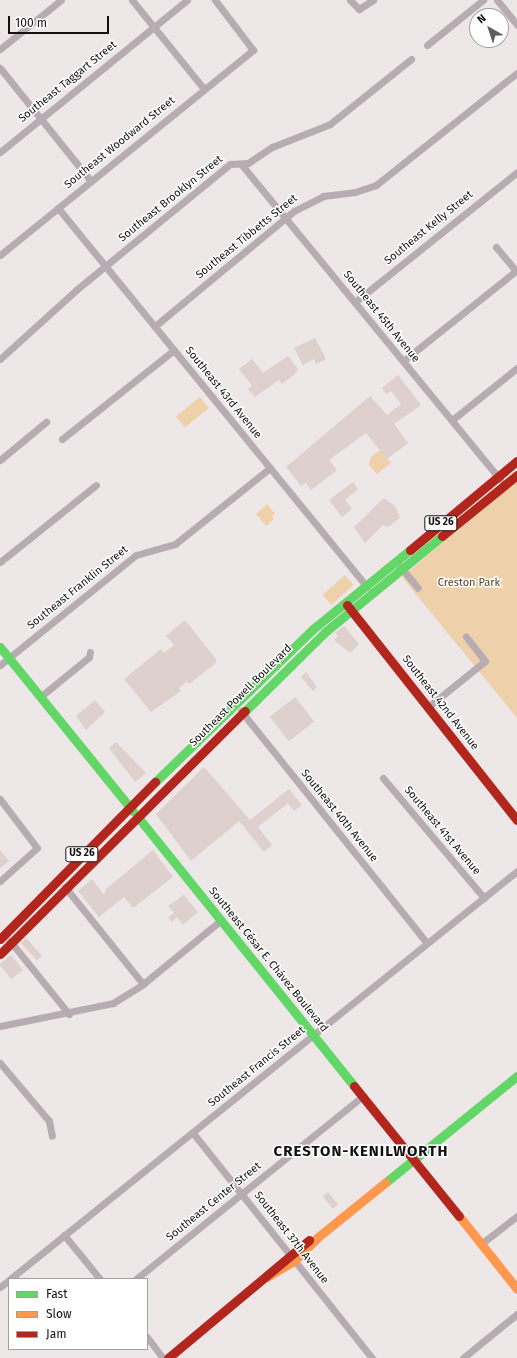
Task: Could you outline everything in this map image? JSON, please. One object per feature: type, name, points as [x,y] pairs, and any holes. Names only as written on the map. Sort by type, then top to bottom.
[{"type":"main road","name":"Southeast Powell Boulevard","points":[[2,937],[234,703],[344,601],[517,461]]},
{"type":"main road","name":"Southeast Powell Boulevard","points":[[0,954],[241,712],[351,609],[517,475]]},
{"type":"main road","name":"Southeast 42nd Avenue","points":[[344,601],[517,820]]},
{"type":"main road","name":"Southeast César E. Chávez Boulevard","points":[[0,647],[220,921],[314,1035],[517,1289]]},
{"type":"main road","points":[[168,1358],[517,1076]]},
{"type":"street","points":[[0,49],[61,0]]},
{"type":"street","points":[[132,0],[204,89]]},
{"type":"street","name":"Southeast Taggart Street","points":[[0,152],[187,0]]},
{"type":"street","name":"Southeast Woodward Street","points":[[0,254],[254,50],[215,0]]},
{"type":"street","points":[[350,0],[359,10],[373,0]]},
{"type":"street","points":[[426,46],[483,0]]},
{"type":"street","points":[[497,0],[517,25]]},
{"type":"street","name":"Southeast Brooklyn Street","points":[[0,359],[105,266],[230,164],[241,164],[283,142],[330,124],[411,59]]},
{"type":"street","points":[[0,68],[91,181]]},
{"type":"street","name":"Southeast Tibbetts Street","points":[[155,326],[304,204],[323,196],[355,192],[376,185],[517,73]]},
{"type":"street","name":"Southeast 45th Avenue","points":[[241,164],[504,485]]},
{"type":"street","name":"Southeast Kelly Street","points":[[355,302],[517,172]]},
{"type":"street","name":"Southeast 43rd Avenue","points":[[58,208],[371,592]]},
{"type":"street","points":[[403,361],[516,271],[496,247]]},
{"type":"street","points":[[62,439],[174,350]]},
{"type":"street","points":[[452,420],[517,368]]},
{"type":"street","points":[[0,460],[46,422]]},
{"type":"street","name":"Southeast Franklin Street","points":[[0,665],[136,555],[175,544],[270,468]]},
{"type":"street","points":[[0,562],[96,485]]},
{"type":"street","points":[[395,559],[418,588]]},
{"type":"street","points":[[428,707],[485,661],[466,637]]},
{"type":"street","points":[[40,697],[89,657],[90,652]]},
{"type":"street","name":"Southeast 40th Avenue","points":[[234,703],[427,943]]},
{"type":"street","name":"Southeast 41st Avenue","points":[[383,778],[484,898]]},
{"type":"street","points":[[0,799],[37,848],[0,881]]},
{"type":"street","name":"Southeast Francis Street","points":[[9,1278],[193,1133],[517,871]]},
{"type":"street","points":[[65,888],[143,984]]},
{"type":"street","points":[[0,1026],[106,1006],[143,984],[220,921]]},
{"type":"street","points":[[2,937],[11,943],[69,1014]]},
{"type":"street","points":[[0,1063],[49,1121],[52,1136]]},
{"type":"street","name":"Southeast Center Street","points":[[137,1278],[363,1096]]},
{"type":"street","name":"Southeast 37th Avenue","points":[[193,1133],[372,1358]]},
{"type":"street","points":[[481,1244],[517,1216]]},
{"type":"street","points":[[64,1235],[99,1278]]},
{"type":"street","points":[[463,1358],[517,1314]]},
{"type":"street","points":[[148,1338],[163,1358]]},
{"type":"green space","points":[[200,397],[209,408],[185,427],[176,417]]},
{"type":"green space","points":[[380,450],[391,463],[377,474],[369,465],[371,457]]},
{"type":"green space","name":"Creston Park","points":[[517,480],[517,718],[402,577]]},
{"type":"green space","points":[[267,504],[275,514],[272,516],[274,519],[266,526],[256,514]]},
{"type":"green space","points":[[345,575],[354,585],[331,605],[323,595]]},
{"type":"building","points":[[315,338],[326,359],[316,364],[314,359],[303,365],[294,348]]},
{"type":"building","points":[[288,356],[298,369],[295,374],[282,384],[279,380],[255,397],[248,389],[252,386],[239,369],[252,359],[263,373]]},
{"type":"building","points":[[398,375],[421,405],[394,424],[408,443],[387,459],[366,433],[329,460],[337,470],[311,490],[306,483],[301,486],[286,467],[370,396],[387,415],[401,404],[391,391],[386,394],[382,388]]},
{"type":"building","points":[[353,482],[358,489],[345,500],[352,509],[342,517],[329,500]]},
{"type":"building","points":[[384,498],[395,506],[400,518],[388,527],[383,525],[365,543],[354,527]]},
{"type":"building","points":[[185,620],[216,659],[216,663],[189,684],[187,681],[179,688],[181,691],[151,712],[124,679],[161,649],[164,653],[174,645],[166,636]]},
{"type":"building","points":[[344,626],[359,644],[350,653],[334,640],[338,636],[335,633]]},
{"type":"building","points":[[306,672],[317,687],[313,691],[301,677]]},
{"type":"building","points":[[295,697],[314,721],[289,741],[270,717]]},
{"type":"building","points":[[95,700],[105,712],[86,730],[76,716]]},
{"type":"building","points":[[116,742],[146,773],[135,782],[109,748]]},
{"type":"building","points":[[204,767],[250,820],[289,789],[302,805],[294,811],[288,803],[258,827],[272,845],[264,852],[239,821],[191,861],[156,814]]},
{"type":"building","points":[[0,850],[9,861],[0,868]]},
{"type":"building","points":[[153,850],[173,877],[133,908],[124,897],[99,917],[78,891],[92,879],[104,895],[106,889]]},
{"type":"building","points":[[184,895],[198,912],[183,925],[177,917],[172,922],[168,917],[174,913],[168,906]]},
{"type":"building","points":[[26,938],[42,956],[37,961],[21,943]]},
{"type":"building","points":[[11,955],[23,970],[11,979],[0,965]]},
{"type":"building","points":[[328,1192],[338,1204],[333,1209],[323,1196]]},
{"type":"traffic: fast","points":[[245,711],[325,632],[442,536]]},
{"type":"traffic: fast","points":[[155,782],[313,629],[410,550]]},
{"type":"traffic: fast","points":[[0,647],[133,811]]},
{"type":"traffic: fast","points":[[137,816],[354,1086]]},
{"type":"traffic: fast","points":[[386,1182],[517,1076]]},
{"type":"traffic: slow","points":[[267,1277],[294,1261],[318,1237],[386,1182]]},
{"type":"traffic: slow","points":[[459,1216],[517,1289]]},
{"type":"traffic: jam","points":[[410,550],[517,461]]},
{"type":"traffic: jam","points":[[442,536],[517,475]]},
{"type":"traffic: jam","points":[[347,605],[517,820]]},
{"type":"traffic: jam","points":[[0,954],[245,711]]},
{"type":"traffic: jam","points":[[0,939],[155,782]]},
{"type":"traffic: jam","points":[[354,1086],[459,1216]]},
{"type":"traffic: jam","points":[[168,1358],[309,1240]]},
{"type":"district","name":"CRESTON-KENILWORTH","points":[[361,1152]]}]
